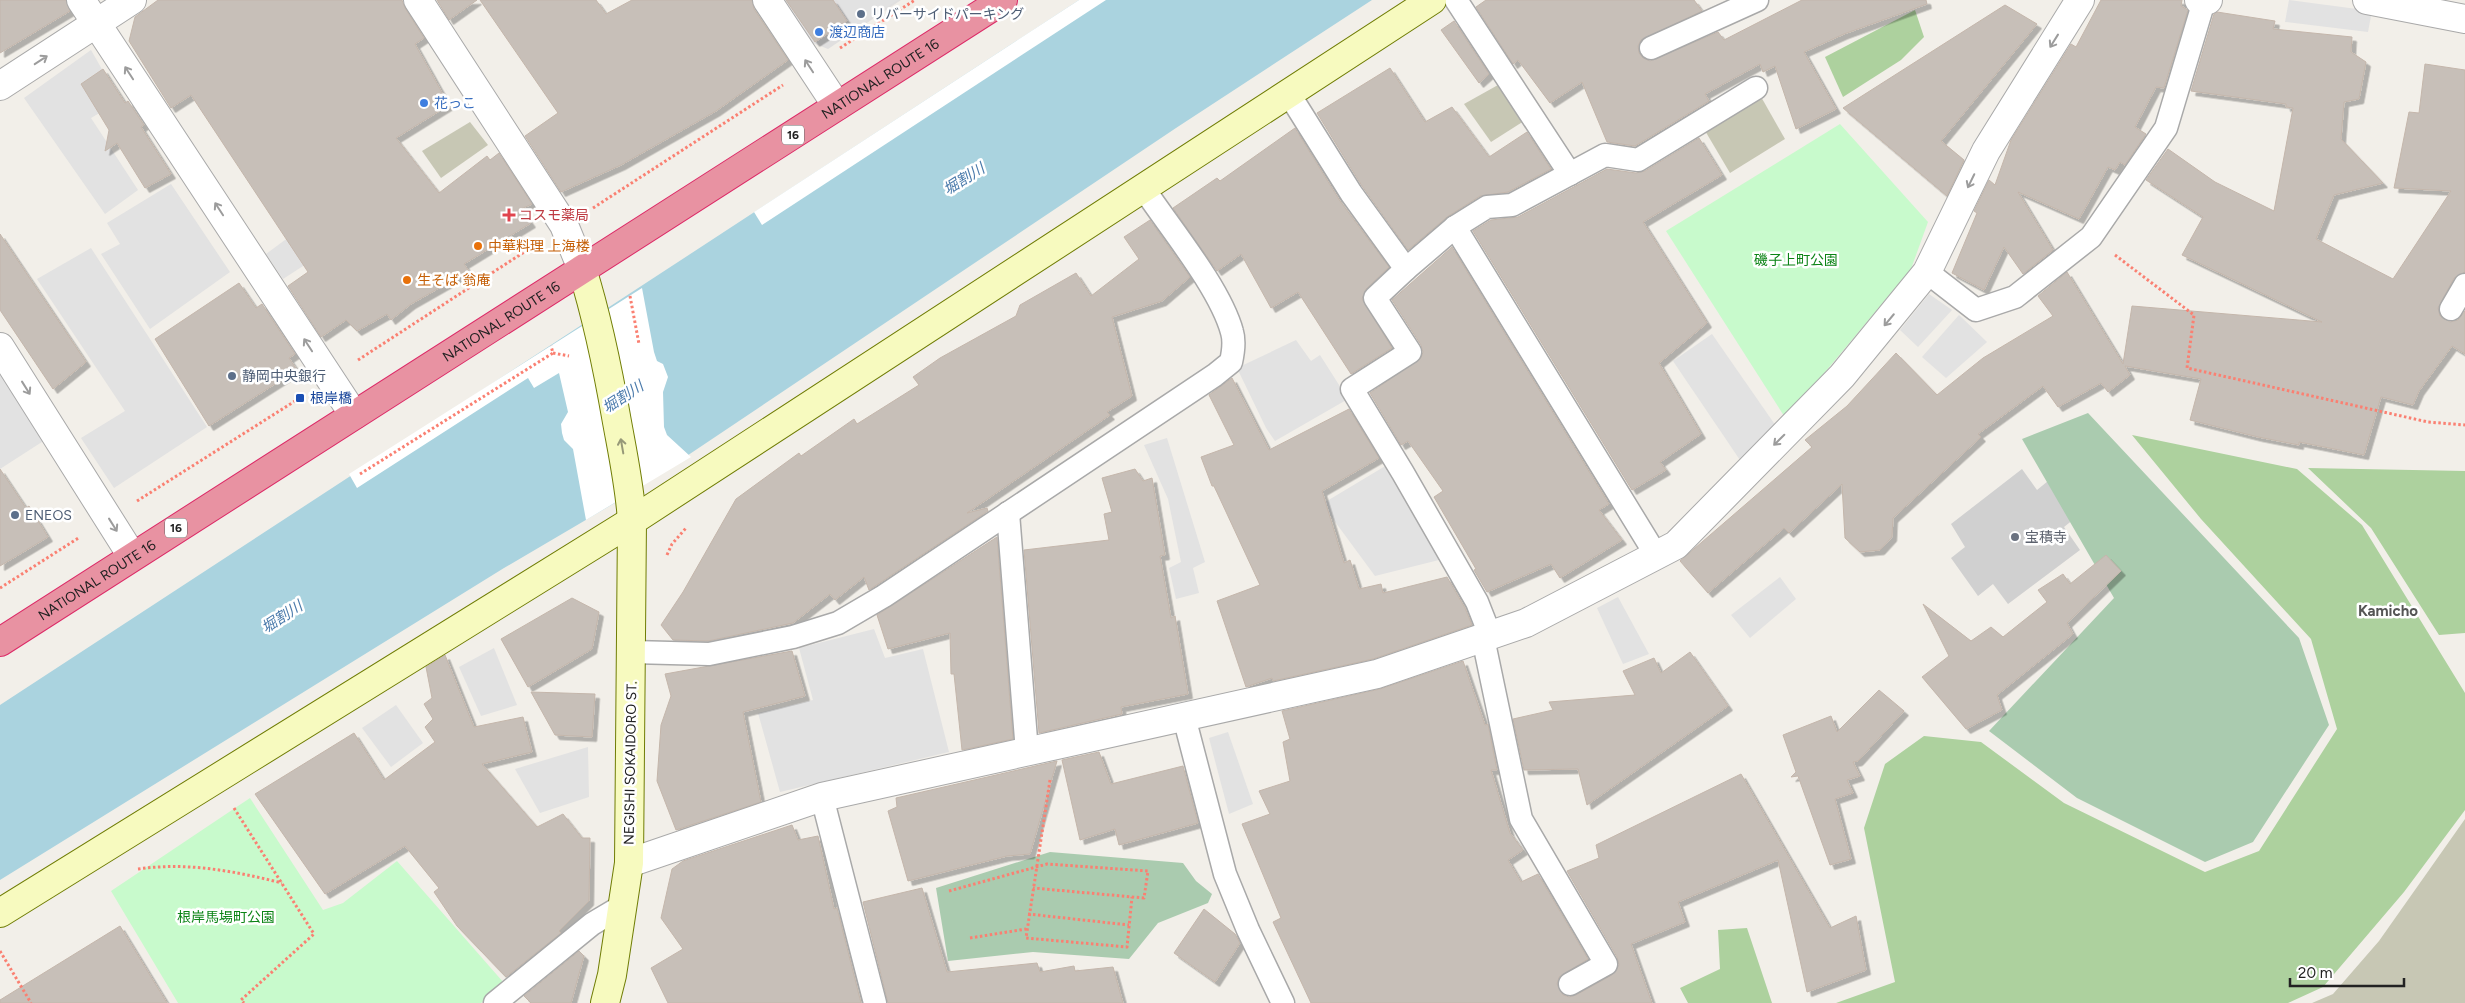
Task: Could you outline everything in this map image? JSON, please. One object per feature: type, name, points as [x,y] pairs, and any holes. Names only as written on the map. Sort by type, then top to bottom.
[{"type":"highway","name":"NATIONAL ROUTE 16","points":[[0,642],[1003,0]]},
{"type":"street","points":[[81,0],[354,415]]},
{"type":"street","points":[[0,86],[132,0]]},
{"type":"street","points":[[418,0],[564,225],[582,269]]},
{"type":"street","points":[[767,0],[837,106]]},
{"type":"street","points":[[0,913],[632,521],[1432,0]]},
{"type":"street","points":[[630,863],[822,797],[1377,674],[1526,623],[1676,544],[1842,376],[1927,272],[1986,151],[2080,0]]},
{"type":"street","points":[[2367,0],[2465,19]]},
{"type":"street","name":"NEGISHI SOKAIDORO ST.","points":[[582,269],[597,316],[630,494],[632,521],[632,652],[629,752],[630,863],[605,1003]]},
{"type":"street","points":[[0,347],[132,556]]},
{"type":"lane","points":[[1456,0],[1570,174]]},
{"type":"lane","points":[[1651,48],[1718,8],[1757,0]]},
{"type":"lane","points":[[1927,272],[1976,310],[2015,297],[2091,237],[2166,128],[2203,0]]},
{"type":"lane","points":[[1570,984],[1606,964],[1521,818],[1486,637],[1477,602],[1403,472],[1352,389],[1410,352],[1375,298],[1455,227],[1487,207],[1512,205],[1605,155],[1638,160],[1756,88]]},
{"type":"lane","points":[[1290,94],[1351,194],[1406,269]]},
{"type":"lane","points":[[632,652],[709,654],[793,637],[838,623],[884,596],[1215,375],[1231,362],[1233,334],[1225,313],[1210,286],[1144,189]]},
{"type":"lane","points":[[1455,227],[1656,555]]},
{"type":"lane","points":[[2451,309],[2465,284]]},
{"type":"lane","points":[[1008,513],[1038,749]]},
{"type":"lane","points":[[1184,717],[1225,874],[1248,930],[1283,1003]]},
{"type":"lane","points":[[822,797],[875,1003]]},
{"type":"lane","points":[[495,1003],[592,924],[624,905]]},
{"type":"path","points":[[835,51],[915,0]]},
{"type":"path","points":[[589,207],[597,207],[792,79]]},
{"type":"path","points":[[2091,237],[2194,315],[2187,368],[2428,422],[2465,426]]},
{"type":"path","points":[[354,362],[539,243]]},
{"type":"path","points":[[360,474],[553,353],[551,346]]},
{"type":"path","points":[[130,506],[308,392]]},
{"type":"path","points":[[0,588],[81,536]]},
{"type":"path","points":[[1038,749],[1052,771],[1028,914],[1026,938],[1127,946],[1132,897]]},
{"type":"path","points":[[236,811],[314,934],[241,1000],[244,1003]]},
{"type":"path","points":[[949,891],[1047,864],[1148,871],[1144,898],[1033,888]]},
{"type":"path","points":[[128,870],[161,866],[202,867],[232,871],[282,883]]},
{"type":"path","points":[[1028,914],[1129,925]]},
{"type":"path","points":[[970,938],[1026,929]]},
{"type":"path","points":[[0,950],[31,1003]]},
{"type":"shaded area","points":[[785,0],[901,0],[828,49],[813,43]]},
{"type":"shaded area","name":"リバーサイドパーキング","points":[[837,0],[898,0],[855,28]]},
{"type":"shaded area","points":[[2289,0],[2372,11],[2368,32],[2285,22]]},
{"type":"shaded area","points":[[91,50],[120,101],[91,118],[138,190],[105,214],[24,98]]},
{"type":"shaded area","points":[[1498,85],[1524,121],[1491,142],[1464,104]]},
{"type":"shaded area","points":[[1760,95],[1785,139],[1730,173],[1704,129]]},
{"type":"shaded area","points":[[470,122],[488,145],[441,178],[422,151]]},
{"type":"shaded area","points":[[171,184],[230,272],[150,329],[101,254],[120,244],[107,223]]},
{"type":"shaded area","points":[[312,220],[334,246],[283,279],[266,254]]},
{"type":"shaded area","points":[[91,248],[207,427],[114,488],[81,438],[125,411],[37,279]]},
{"type":"shaded area","points":[[1929,294],[1952,310],[1918,347],[1900,330]]},
{"type":"shaded area","points":[[1959,315],[1987,342],[1946,378],[1922,357]]},
{"type":"shaded area","points":[[1712,334],[1778,429],[1742,463],[1673,361]]},
{"type":"shaded area","points":[[1296,340],[1311,361],[1320,355],[1348,399],[1275,441],[1266,428],[1237,368]]},
{"type":"shaded area","points":[[0,371],[45,440],[0,469]]},
{"type":"shaded area","points":[[1167,438],[1205,562],[1193,568],[1199,593],[1176,599],[1169,568],[1181,562],[1168,499],[1144,445]]},
{"type":"shaded area","points":[[1387,465],[1443,559],[1375,576],[1322,504]]},
{"type":"shaded area","name":"宝積寺","points":[[2022,469],[2037,490],[2048,481],[2074,519],[2064,527],[2080,550],[2008,604],[1993,584],[1978,596],[1951,558],[1965,547],[1951,524]]},
{"type":"shaded area","points":[[1780,577],[1796,599],[1750,638],[1731,615]]},
{"type":"shaded area","points":[[1618,597],[1649,654],[1623,664],[1597,608]]},
{"type":"shaded area","points":[[874,629],[885,658],[923,649],[949,752],[780,792],[758,713],[813,700],[799,648]]},
{"type":"shaded area","points":[[494,648],[517,705],[481,716],[459,667]]},
{"type":"shaded area","points":[[396,705],[423,743],[391,767],[362,728]]},
{"type":"shaded area","points":[[1228,732],[1253,804],[1229,814],[1209,738]]},
{"type":"shaded area","points":[[588,747],[589,797],[540,813],[515,769]]},
{"type":"shaded area","points":[[2465,819],[2465,1003],[2312,1003],[2333,994],[2379,941]]},
{"type":"green space","points":[[1915,10],[1924,37],[1901,60],[1843,97],[1825,57]]},
{"type":"green space","name":"磯子上町公園","points":[[1840,124],[1928,222],[1911,269],[1786,419],[1666,231]]},
{"type":"green space","points":[[2088,413],[2299,638],[2329,725],[2253,842],[2205,862],[2077,798],[1989,731],[2114,598],[2022,439]]},
{"type":"green space","points":[[2132,435],[2297,469],[2362,525],[2465,693],[2465,810],[2404,892],[2323,987],[2288,1003],[1836,1003],[1895,982],[1864,828],[1885,764],[1924,736],[1981,742],[2064,803],[2205,872],[2259,851],[2337,729],[2311,639],[2201,519]]},
{"type":"green space","points":[[2308,468],[2465,471],[2465,633],[2439,635],[2371,528]]},
{"type":"green space","name":"根岸馬場町公園","points":[[250,798],[323,910],[343,903],[397,861],[504,983],[481,1003],[178,1003],[111,891]]},
{"type":"green space","points":[[1050,852],[1183,863],[1196,881],[1212,894],[1208,903],[1158,923],[1129,959],[1033,952],[948,961],[936,888]]},
{"type":"green space","points":[[1747,928],[1772,1003],[1688,1003],[1680,988],[1720,969],[1718,930]]},
{"type":"water","name":"堀割川","points":[[1079,0],[1372,0],[1176,128],[630,494],[504,568],[0,880],[0,705]]},
{"type":"pier","points":[[1079,0],[1106,0],[762,225],[754,212]]},
{"type":"pier","points":[[642,288],[654,352],[657,361],[663,364],[668,377],[663,392],[664,427],[667,435],[691,457],[586,520],[573,449],[564,440],[562,433],[561,424],[568,412],[559,373],[534,388],[528,378],[357,488],[349,474]]},
{"type":"building","points":[[0,0],[66,0],[70,11],[0,53]]},
{"type":"building","points":[[158,0],[402,0],[424,38],[415,44],[449,105],[396,138],[439,193],[487,156],[490,160],[499,153],[532,204],[521,209],[531,223],[464,264],[469,271],[411,304],[391,320],[387,314],[357,331],[346,320],[321,337],[288,286],[308,272],[191,95],[171,108],[129,41],[135,17]]},
{"type":"building","points":[[437,0],[477,0],[449,20]]},
{"type":"building","points":[[480,0],[596,0],[606,14],[632,0],[752,0],[754,9],[788,60],[716,111],[621,165],[561,192],[525,136],[558,113]]},
{"type":"building","name":"渡辺商店","points":[[786,0],[833,0],[847,21],[815,42]]},
{"type":"building","points":[[1486,0],[1694,0],[1702,11],[1641,40],[1638,46],[1639,53],[1643,58],[1650,61],[1718,32],[1724,40],[1802,0],[1926,0],[1927,4],[1844,34],[1804,52],[1836,109],[1796,129],[1775,66],[1763,72],[1760,64],[1705,94],[1709,101],[1635,146],[1607,142],[1582,82],[1550,103],[1518,60],[1513,64],[1476,7]]},
{"type":"building","points":[[2101,0],[2182,0],[2181,6],[2188,10],[2164,88],[2156,87],[2135,127],[2146,134],[2125,165],[2120,162],[2115,170],[2108,167],[2079,219],[2018,192],[2053,250],[2023,274],[2004,247],[1984,290],[1952,273],[1977,213],[1974,211],[1989,180],[1995,185],[2011,140],[2071,44],[2076,47]]},
{"type":"building","points":[[2005,5],[2037,24],[1941,141],[1964,160],[1947,196],[1843,108]]},
{"type":"building","points":[[2217,12],[2275,21],[2273,29],[2352,37],[2351,52],[2366,62],[2359,99],[2344,102],[2341,139],[2383,183],[2334,195],[2316,239],[2393,279],[2451,191],[2394,188],[2409,112],[2419,113],[2425,64],[2465,70],[2465,272],[2454,278],[2438,308],[2440,316],[2450,322],[2458,320],[2465,311],[2465,354],[2452,346],[2419,391],[2413,405],[2381,397],[2364,455],[2299,442],[2299,445],[2258,437],[2190,420],[2201,379],[2125,366],[2130,375],[2108,392],[2101,383],[2058,407],[2043,386],[1978,434],[1981,437],[1893,518],[1892,537],[1880,550],[1860,552],[1845,538],[1842,484],[1789,533],[1784,528],[1708,593],[1680,561],[1812,447],[1805,440],[1847,406],[1896,353],[1937,395],[1983,358],[2053,316],[2038,296],[2067,272],[2123,364],[2132,306],[2322,322],[2182,255],[2203,217],[2146,180],[2168,149],[2215,182],[2274,211],[2293,108],[2286,107],[2286,104],[2191,91],[2214,14]]},
{"type":"building","points":[[1454,21],[1489,74],[1479,83],[1441,30]]},
{"type":"building","points":[[1390,68],[1425,122],[1452,107],[1489,157],[1527,132],[1551,169],[1508,192],[1480,196],[1447,217],[1408,250],[1362,186],[1317,113]]},
{"type":"building","points":[[103,69],[125,103],[128,101],[144,125],[141,127],[171,174],[145,188],[117,143],[105,151],[109,130],[81,84]]},
{"type":"building","points":[[1295,128],[1340,201],[1389,267],[1366,289],[1362,299],[1392,348],[1351,374],[1298,292],[1271,308],[1241,254],[1217,271],[1173,208],[1217,178],[1220,181]]},
{"type":"building","points":[[1699,138],[1722,175],[1643,222],[1707,323],[1659,363],[1701,434],[1660,462],[1666,470],[1632,490],[1473,231],[1491,220],[1518,217],[1607,169],[1636,173],[1645,171]]},
{"type":"building","points":[[1150,220],[1190,277],[1162,301],[1112,317],[1132,396],[1107,412],[1110,415],[967,513],[987,508],[988,511],[869,590],[864,577],[835,600],[830,594],[793,623],[708,641],[673,640],[661,625],[683,592],[736,499],[799,453],[801,456],[854,419],[857,424],[919,385],[913,377],[940,358],[1016,316],[1020,305],[1076,273],[1091,296],[1139,259],[1124,237]]},
{"type":"building","points":[[0,234],[86,362],[53,389],[0,310]]},
{"type":"building","points":[[1452,247],[1609,504],[1599,510],[1622,540],[1560,578],[1551,564],[1487,592],[1474,570],[1476,569],[1434,497],[1443,491],[1408,441],[1401,445],[1370,393],[1421,358],[1423,352],[1421,345],[1392,300]]},
{"type":"building","points":[[239,283],[256,308],[262,304],[295,354],[289,358],[297,370],[209,426],[155,339]]},
{"type":"building","points":[[1232,378],[1269,450],[1349,409],[1379,458],[1322,491],[1344,563],[1350,560],[1359,589],[1381,584],[1383,593],[1447,577],[1465,608],[1472,625],[1373,659],[1273,681],[1272,678],[1246,687],[1217,601],[1260,585],[1214,486],[1212,486],[1201,457],[1234,445],[1209,395]]},
{"type":"building","points":[[0,469],[26,508],[29,506],[48,537],[0,566]]},
{"type":"building","points":[[1135,469],[1143,481],[1152,478],[1165,555],[1160,556],[1171,618],[1175,616],[1188,694],[1121,707],[1122,714],[1039,733],[1024,550],[1109,540],[1104,514],[1112,512],[1102,478]]},
{"type":"building","points":[[997,537],[1013,739],[962,750],[954,674],[951,674],[950,633],[888,649],[877,615]]},
{"type":"building","points":[[2106,555],[2121,571],[2067,623],[2073,634],[1997,695],[2002,710],[1966,729],[1922,677],[1949,656],[1923,604],[1971,641],[1991,627],[2003,637],[2047,602],[2038,590],[2063,574],[2070,584]]},
{"type":"building","points":[[572,598],[599,612],[592,649],[528,687],[501,639]]},
{"type":"building","points":[[792,651],[805,696],[743,712],[761,802],[676,830],[657,781],[661,725],[671,696],[665,674]]},
{"type":"building","points":[[1690,652],[1728,706],[1587,805],[1578,769],[1524,770],[1513,719],[1553,710],[1549,702],[1635,695],[1623,671],[1654,658],[1661,673]]},
{"type":"building","points":[[445,655],[474,727],[523,717],[532,752],[482,764],[537,827],[563,814],[582,838],[590,838],[589,901],[559,931],[561,933],[506,977],[457,926],[434,892],[439,888],[405,846],[325,894],[255,794],[354,733],[384,780],[435,742],[425,727],[433,719],[424,704],[432,698],[426,667]]},
{"type":"building","points":[[1463,661],[1485,725],[1488,724],[1497,770],[1491,770],[1510,833],[1523,850],[1508,860],[1521,882],[1538,874],[1588,959],[1559,977],[1557,984],[1563,995],[1569,997],[1576,995],[1612,975],[1619,965],[1617,957],[1567,871],[1599,858],[1596,845],[1741,774],[1830,928],[1856,916],[1866,970],[1807,992],[1778,860],[1678,902],[1685,922],[1631,944],[1652,1003],[1311,1003],[1273,922],[1281,918],[1242,824],[1270,814],[1259,791],[1290,781],[1283,742],[1290,739],[1282,711],[1380,689]]},
{"type":"building","points":[[1879,690],[1904,711],[1858,761],[1853,762],[1860,776],[1847,780],[1853,793],[1835,799],[1851,859],[1830,865],[1798,776],[1791,777],[1796,772],[1783,735],[1831,716],[1837,732]]},
{"type":"building","points":[[531,692],[595,694],[592,737],[555,735]]},
{"type":"building","points":[[1099,752],[1111,784],[1183,766],[1198,823],[1119,845],[1115,829],[1080,840],[1062,760]]},
{"type":"building","points":[[1057,761],[1030,854],[1007,856],[908,881],[888,811],[897,807],[896,798]]},
{"type":"building","points":[[792,825],[798,840],[818,836],[834,909],[837,908],[861,1003],[668,1003],[651,968],[683,949],[661,918],[672,869],[683,861]]},
{"type":"building","points":[[922,888],[947,972],[1037,963],[1040,972],[1074,966],[1075,971],[1113,967],[1123,1003],[888,1003],[863,902]]},
{"type":"building","points":[[1204,909],[1235,934],[1240,943],[1215,982],[1174,953]]},
{"type":"building","points":[[120,926],[167,1003],[0,1003],[0,1000]]},
{"type":"building","points":[[579,951],[584,956],[571,1003],[531,1003],[524,996]]},
{"type":"place","name":"リバーサイドパーキング","points":[[861,14]]},
{"type":"place","name":"渡辺商店","points":[[819,32]]},
{"type":"place","name":"花っこ","points":[[424,103]]},
{"type":"place","name":"コスモ薬局","points":[[509,215]]},
{"type":"place","name":"中華料理 上海楼","points":[[478,246]]},
{"type":"place","name":"生そば 翁庵","points":[[407,280]]},
{"type":"place","name":"静岡中央銀行","points":[[232,376]]},
{"type":"place","name":"根岸橋","points":[[300,398]]},
{"type":"place","name":"ENEOS","points":[[15,515]]},
{"type":"place","name":"宝積寺","points":[[2015,537]]},
{"type":"district","name":"Kamicho","points":[[2388,611]]}]
